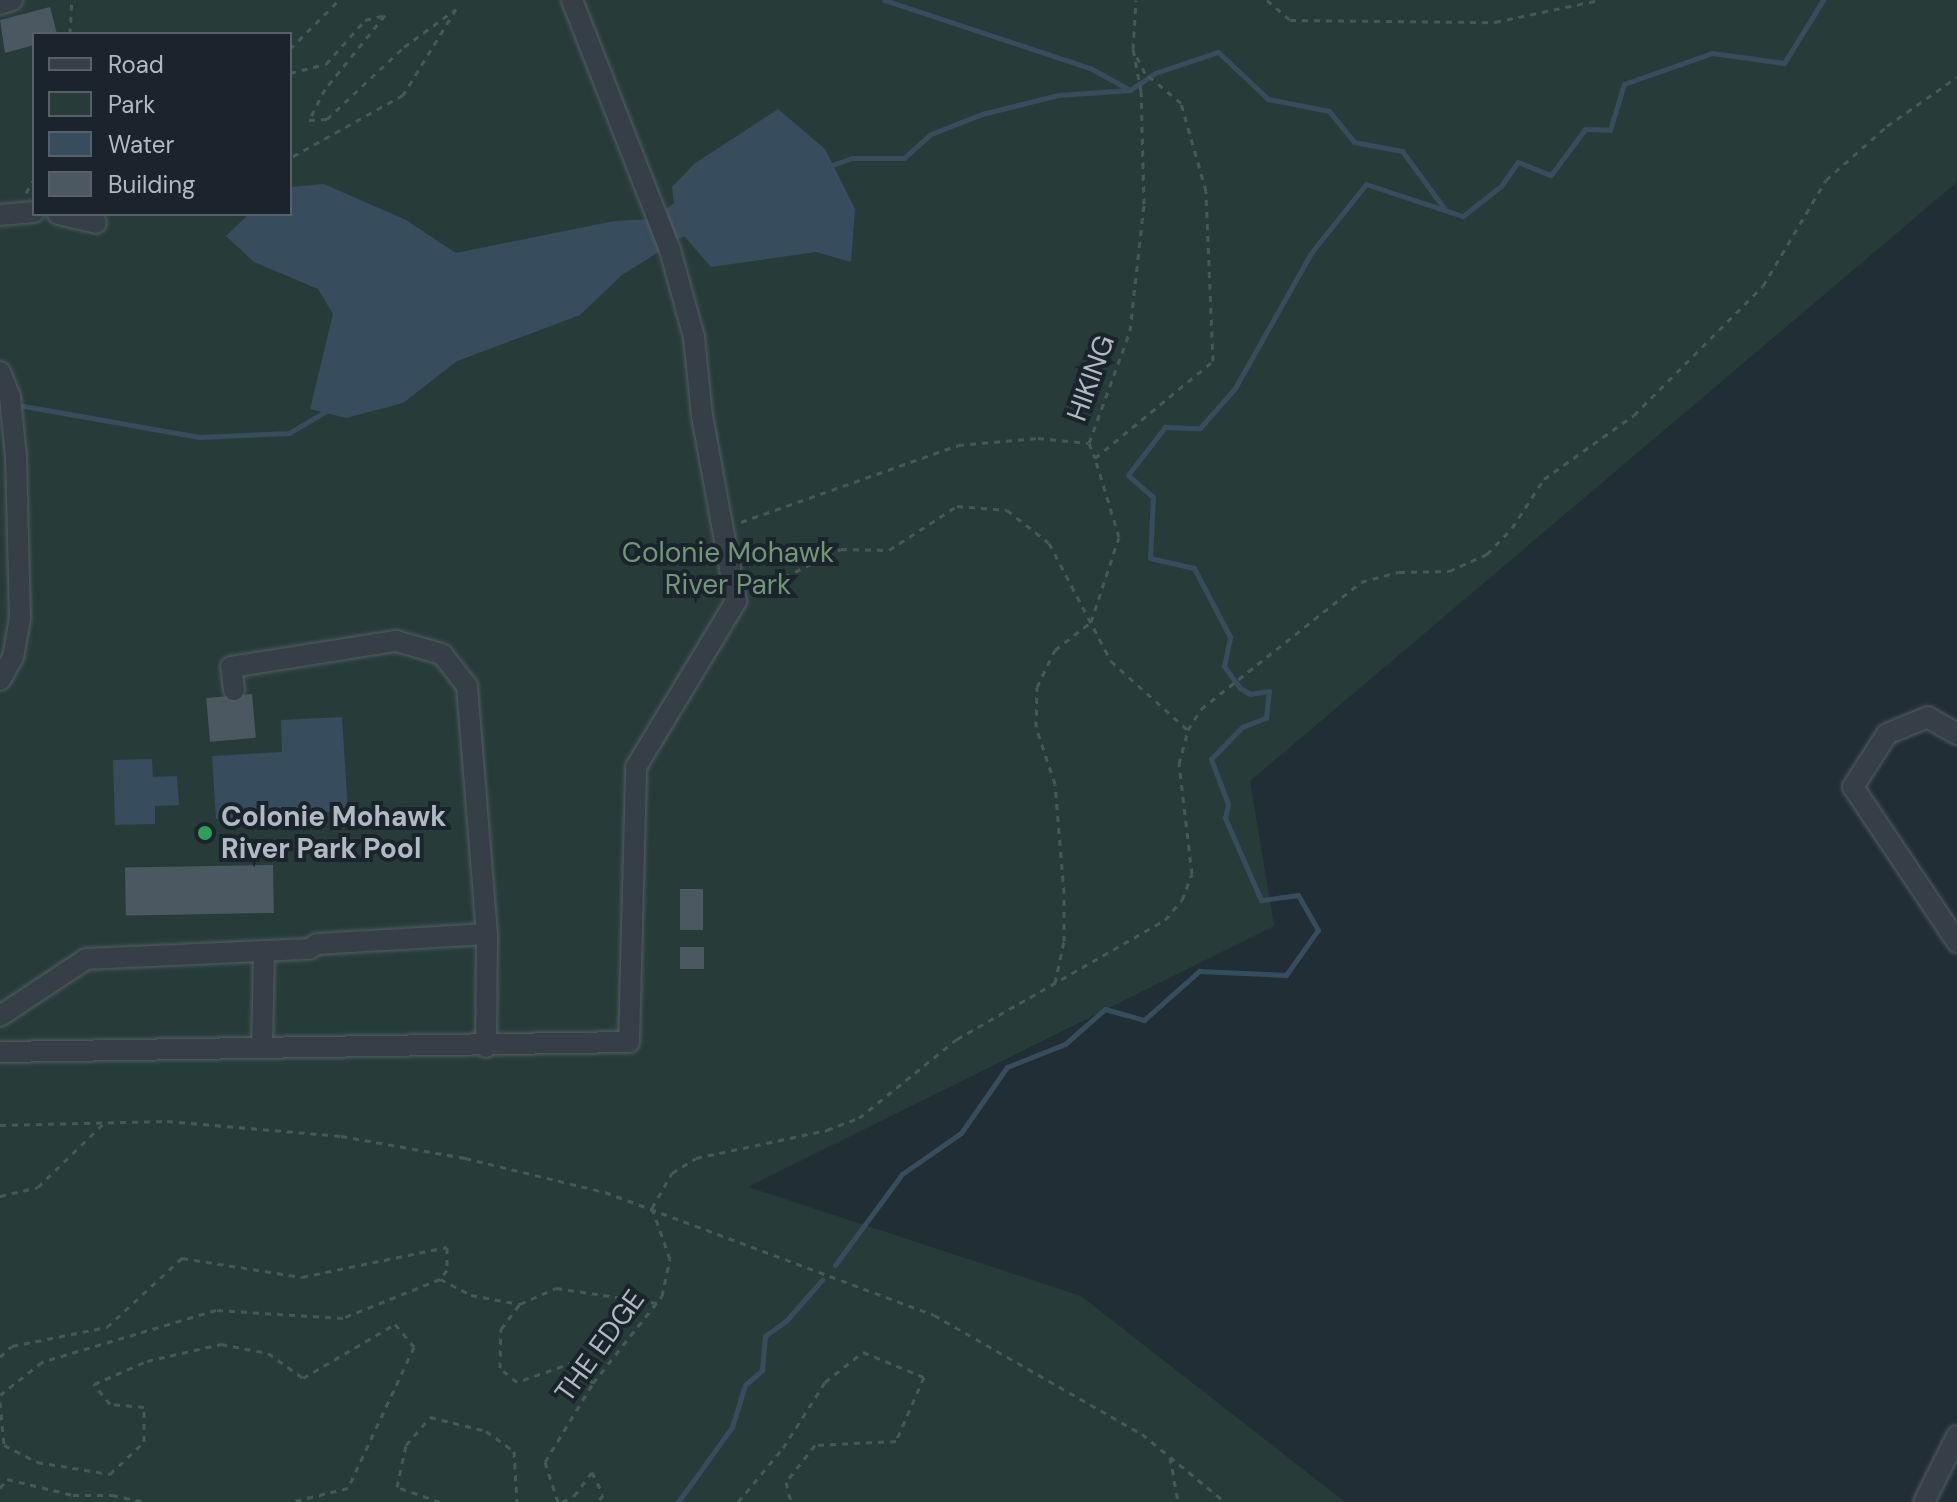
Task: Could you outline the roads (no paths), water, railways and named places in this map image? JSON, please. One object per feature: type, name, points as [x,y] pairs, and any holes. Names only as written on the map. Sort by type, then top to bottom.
[{"type":"street","points":[[0,4],[12,0]]},
{"type":"street","points":[[0,1052],[486,1047],[629,1042],[636,767],[736,601],[726,527],[702,416],[694,337],[670,250],[572,0]]},
{"type":"street","points":[[0,215],[32,212]]},
{"type":"street","points":[[66,216],[96,223]]},
{"type":"street","points":[[0,372],[10,397],[16,456],[20,618],[13,657],[0,680]]},
{"type":"street","points":[[234,690],[231,667],[396,641],[442,654],[467,686],[487,934],[486,1047]]},
{"type":"street","points":[[1957,734],[1928,717],[1887,734],[1853,787],[1957,942]]},
{"type":"street","points":[[0,1016],[86,959],[264,951],[487,934]]},
{"type":"street","points":[[262,1048],[264,951]]},
{"type":"street","points":[[1924,1502],[1957,1436]]},
{"type":"water","points":[[778,109],[825,149],[855,209],[851,262],[816,252],[711,267],[684,236],[622,275],[580,315],[457,361],[403,403],[346,418],[310,409],[333,314],[318,289],[254,262],[226,236],[247,216],[292,216],[292,187],[324,184],[406,220],[456,253],[614,221],[652,219],[674,203],[672,187],[694,164]]},
{"type":"water","points":[[342,717],[348,811],[216,819],[212,756],[282,752],[281,720]]},
{"type":"water","points":[[152,759],[153,777],[177,776],[179,805],[155,806],[155,824],[115,825],[113,760]]},
{"type":"waterway","points":[[884,0],[1090,68],[1130,90]]},
{"type":"waterway","points":[[835,1265],[902,1174],[961,1133],[1007,1067],[1065,1044],[1105,1009],[1144,1020],[1199,971],[1286,975],[1318,930],[1298,895],[1261,900],[1225,818],[1228,804],[1211,759],[1242,727],[1266,718],[1269,691],[1250,694],[1240,688],[1224,666],[1230,637],[1194,568],[1150,558],[1153,497],[1128,475],[1165,427],[1200,428],[1235,388],[1311,253],[1366,184],[1463,216],[1501,186],[1518,162],[1551,175],[1585,129],[1610,130],[1624,84],[1712,53],[1784,63],[1823,0]]},
{"type":"waterway","points":[[827,167],[852,158],[904,158],[931,134],[982,114],[1058,95],[1130,90],[1155,73],[1218,52],[1268,99],[1329,111],[1354,142],[1402,151],[1444,208]]},
{"type":"waterway","points":[[18,405],[199,437],[289,433],[328,410]]},
{"type":"waterway","points":[[678,1502],[732,1427],[745,1385],[762,1370],[765,1336],[786,1321],[822,1280]]},
{"type":"place","name":"Colonie Mohawk River Park Pool","points":[[205,833]]},
{"type":"park label","name":"Colonie Mohawk River Park","points":[[728,569]]}]
